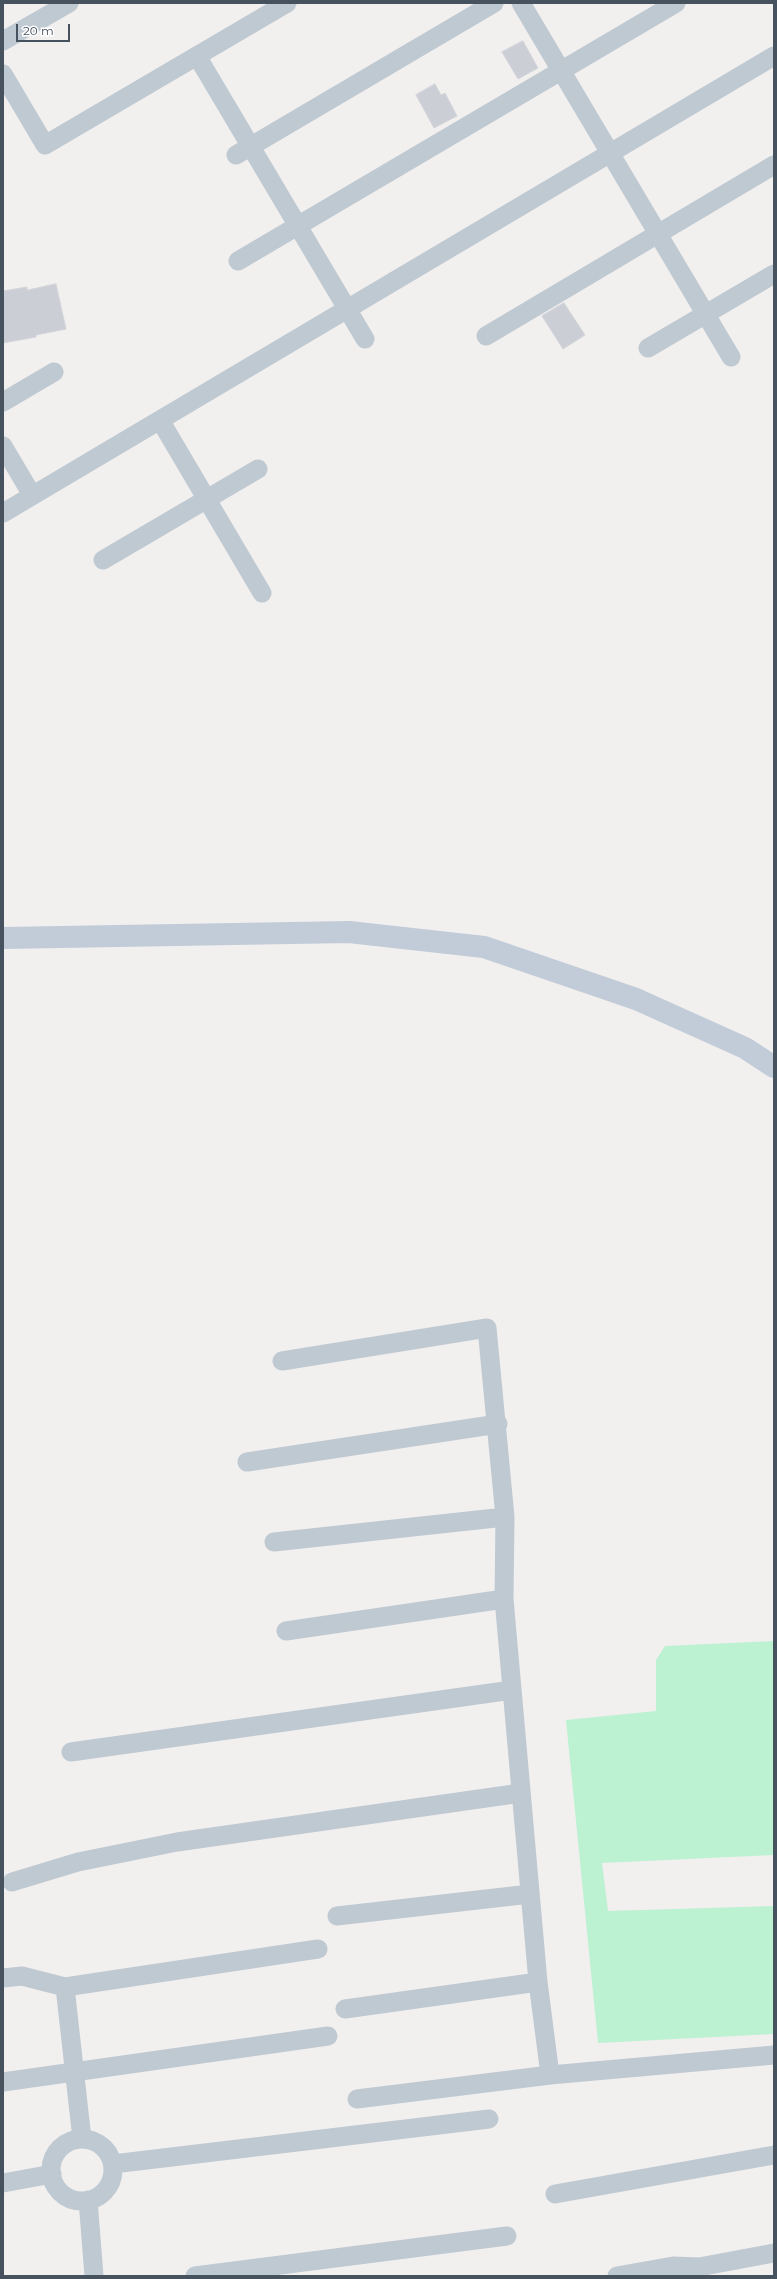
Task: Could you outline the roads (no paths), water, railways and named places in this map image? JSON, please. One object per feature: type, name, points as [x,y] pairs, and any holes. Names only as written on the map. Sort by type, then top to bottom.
[{"type":"street","points":[[3,42],[68,3]]},
{"type":"street","points":[[3,74],[45,145],[287,3]]},
{"type":"street","points":[[244,151],[494,3]]},
{"type":"street","points":[[522,3],[731,357]]},
{"type":"street","points":[[238,261],[676,3]]},
{"type":"street","points":[[197,56],[244,151],[298,226],[365,339]]},
{"type":"street","points":[[3,513],[774,56]]},
{"type":"street","points":[[486,336],[774,165]]},
{"type":"street","points":[[648,348],[774,274]]},
{"type":"street","points":[[3,402],[54,372]]},
{"type":"street","points":[[160,420],[262,593]]},
{"type":"street","points":[[3,446],[32,495]]},
{"type":"street","points":[[103,560],[258,469]]},
{"type":"street","points":[[3,938],[348,932],[484,947],[636,999],[745,1048],[774,1067]]},
{"type":"street","points":[[282,1361],[487,1328],[498,1424],[505,1517],[504,1599],[538,1982],[550,2075]]},
{"type":"street","points":[[247,1462],[498,1424]]},
{"type":"street","points":[[274,1542],[505,1517]]},
{"type":"street","points":[[286,1631],[504,1599]]},
{"type":"street","points":[[70,1752],[512,1690]]},
{"type":"street","points":[[12,1882],[78,1862],[178,1842],[521,1794]]},
{"type":"street","points":[[337,1916],[530,1894]]},
{"type":"street","points":[[3,1978],[22,1976],[64,1987],[318,1949]]},
{"type":"street","points":[[345,2009],[538,1982]]},
{"type":"street","points":[[64,1987],[82,2139]]},
{"type":"street","points":[[3,2082],[328,2036]]},
{"type":"street","points":[[357,2099],[550,2075],[774,2056]]},
{"type":"street","points":[[112,2164],[489,2119]]},
{"type":"street","points":[[82,2139],[93,2141],[102,2146],[109,2154],[112,2164],[113,2174],[110,2183],[97,2197],[88,2200],[78,2200],[61,2192],[52,2174],[54,2159],[63,2146],[72,2141],[82,2139]]},
{"type":"street","points":[[555,2194],[774,2154]]},
{"type":"street","points":[[3,2182],[52,2174]]},
{"type":"street","points":[[88,2200],[94,2276]]},
{"type":"street","points":[[195,2276],[507,2236]]},
{"type":"street","points":[[617,2276],[673,2266],[700,2271],[774,2253]]}]
